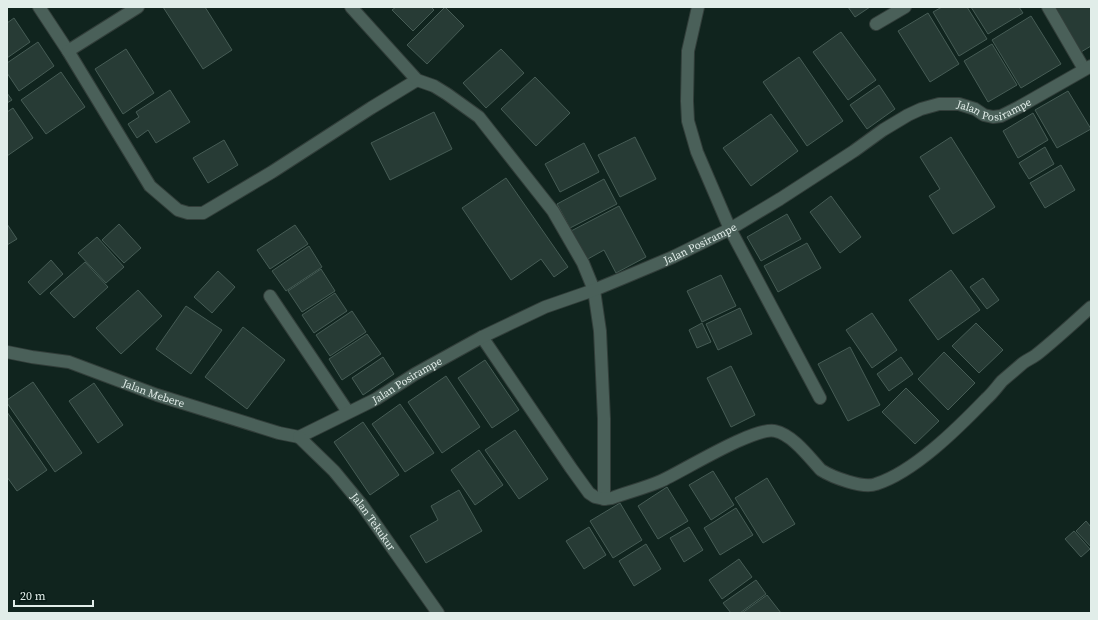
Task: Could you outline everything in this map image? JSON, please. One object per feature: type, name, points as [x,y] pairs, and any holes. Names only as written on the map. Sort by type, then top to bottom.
[{"type":"street","points":[[39,7],[68,51],[150,186],[178,210],[188,213],[203,213],[272,172],[371,108],[418,80]]},
{"type":"street","points":[[68,51],[138,7]]},
{"type":"street","points":[[351,7],[418,80],[434,86],[448,94],[479,117],[553,210],[583,263],[594,290],[600,331],[604,419],[604,499]]},
{"type":"street","points":[[698,7],[688,51],[687,101],[688,121],[697,152],[730,229],[820,398]]},
{"type":"street","points":[[876,24],[905,7]]},
{"type":"street","points":[[1048,7],[1088,67]]},
{"type":"street","name":"Jalan Posirampe","points":[[299,437],[376,398],[415,374],[482,337],[545,307],[594,290],[673,257],[730,229],[799,187],[883,130],[908,115],[921,109],[939,104],[959,104],[984,115],[993,117],[1001,116],[1088,67]]},
{"type":"street","points":[[270,296],[348,412]]},
{"type":"street","points":[[482,337],[589,493],[595,497],[604,499],[612,498],[660,481],[755,433],[774,430],[790,437],[821,470],[828,474],[845,481],[875,485],[915,464],[960,426],[1002,382],[1022,364],[1035,356],[1091,307]]},
{"type":"street","name":"Jalan Mebere","points":[[7,352],[69,362],[157,395],[279,433],[299,437]]},
{"type":"street","name":"Jalan Tekukur","points":[[299,437],[334,471],[362,505],[438,613]]},
{"type":"building","points":[[163,7],[205,7],[232,50],[203,69]]},
{"type":"building","points":[[396,7],[431,7],[434,10],[413,31],[392,10]]},
{"type":"building","points":[[445,7],[464,26],[427,64],[407,45]]},
{"type":"building","points":[[848,7],[870,7],[855,17]]},
{"type":"building","points":[[942,7],[967,7],[987,39],[959,56],[933,12]]},
{"type":"building","points":[[971,7],[1019,7],[1023,13],[988,34]]},
{"type":"building","points":[[1054,7],[1091,7],[1091,46],[1081,52]]},
{"type":"building","points":[[928,13],[959,64],[930,82],[898,31]]},
{"type":"building","points":[[1031,16],[1061,64],[1021,88],[992,40]]},
{"type":"building","points":[[14,18],[30,42],[7,58],[7,23]]},
{"type":"building","points":[[841,32],[876,80],[848,100],[813,52]]},
{"type":"building","points":[[38,42],[54,66],[19,91],[7,73],[7,63]]},
{"type":"building","points":[[992,44],[1017,85],[988,102],[964,61]]},
{"type":"building","points":[[126,49],[154,93],[123,114],[95,69]]},
{"type":"building","points":[[501,49],[524,73],[486,108],[463,83]]},
{"type":"building","points":[[799,57],[843,121],[807,146],[763,82]]},
{"type":"building","points":[[61,72],[85,107],[46,134],[21,100]]},
{"type":"building","points":[[535,77],[570,113],[536,146],[501,109]]},
{"type":"building","points":[[879,85],[895,109],[867,129],[850,105]]},
{"type":"building","points":[[170,90],[190,122],[156,143],[148,130],[137,138],[128,124],[139,117],[136,112]]},
{"type":"building","points":[[1068,91],[1091,129],[1057,148],[1035,110]]},
{"type":"building","points":[[7,93],[12,100],[7,103]]},
{"type":"building","points":[[13,108],[33,138],[7,156],[7,112]]},
{"type":"building","points":[[434,112],[452,149],[390,180],[371,143]]},
{"type":"building","points":[[1033,113],[1048,140],[1018,158],[1003,131]]},
{"type":"building","points":[[771,114],[798,151],[751,186],[723,148]]},
{"type":"building","points":[[635,137],[656,179],[620,197],[598,155]]},
{"type":"building","points":[[951,137],[995,207],[953,234],[929,196],[940,189],[920,157]]},
{"type":"building","points":[[224,140],[238,165],[208,183],[193,158]]},
{"type":"building","points":[[584,143],[599,172],[560,192],[545,164]]},
{"type":"building","points":[[1045,147],[1054,164],[1029,179],[1019,163]]},
{"type":"building","points":[[1061,165],[1075,190],[1045,208],[1030,183]]},
{"type":"building","points":[[506,178],[568,267],[554,277],[541,259],[511,280],[462,208]]},
{"type":"building","points":[[604,179],[617,204],[570,228],[557,204]]},
{"type":"building","points":[[831,196],[861,237],[840,253],[810,212]]},
{"type":"building","points":[[619,206],[646,257],[616,273],[604,250],[586,260],[571,231]]},
{"type":"building","points":[[787,214],[801,239],[761,261],[747,237]]},
{"type":"building","points":[[7,224],[17,239],[7,245]]},
{"type":"building","points":[[119,224],[141,248],[124,263],[102,240]]},
{"type":"building","points":[[295,225],[308,244],[270,269],[257,250]]},
{"type":"building","points":[[97,237],[124,267],[106,283],[78,253]]},
{"type":"building","points":[[807,243],[821,268],[778,292],[764,266]]},
{"type":"building","points":[[309,246],[322,267],[286,291],[272,271]]},
{"type":"building","points":[[51,260],[63,274],[40,295],[28,282]]},
{"type":"building","points":[[85,262],[108,287],[74,318],[50,293]]},
{"type":"building","points":[[321,269],[335,291],[302,312],[288,291]]},
{"type":"building","points":[[951,270],[980,310],[938,340],[909,300]]},
{"type":"building","points":[[218,271],[235,287],[212,313],[194,297]]},
{"type":"building","points":[[721,275],[736,306],[702,322],[687,291]]},
{"type":"building","points":[[983,278],[999,300],[987,309],[970,287]]},
{"type":"building","points":[[138,290],[162,316],[121,354],[96,328]]},
{"type":"building","points":[[335,293],[347,311],[314,333],[302,315]]},
{"type":"building","points":[[186,306],[222,330],[191,374],[156,349]]},
{"type":"building","points":[[740,308],[752,334],[718,350],[706,324]]},
{"type":"building","points":[[352,311],[366,332],[330,356],[316,335]]},
{"type":"building","points":[[872,313],[897,350],[872,368],[846,330]]},
{"type":"building","points":[[702,323],[711,342],[697,348],[689,330]]},
{"type":"building","points":[[976,323],[1003,350],[979,373],[952,346]]},
{"type":"building","points":[[243,327],[285,360],[247,409],[205,377]]},
{"type":"building","points":[[367,334],[381,354],[342,380],[329,359]]},
{"type":"building","points":[[850,347],[880,405],[848,421],[818,364]]},
{"type":"building","points":[[944,352],[975,383],[948,410],[918,379]]},
{"type":"building","points":[[383,357],[394,374],[363,395],[352,378]]},
{"type":"building","points":[[901,357],[913,374],[889,391],[877,374]]},
{"type":"building","points":[[485,360],[519,410],[492,428],[458,378]]},
{"type":"building","points":[[731,366],[755,415],[731,427],[707,378]]},
{"type":"building","points":[[446,376],[480,427],[442,453],[408,402]]},
{"type":"building","points":[[33,382],[82,453],[55,472],[7,403],[7,400]]},
{"type":"building","points":[[94,383],[123,425],[98,443],[69,401]]},
{"type":"building","points":[[906,388],[939,421],[915,444],[882,412]]},
{"type":"building","points":[[400,404],[434,453],[405,472],[372,424]]},
{"type":"building","points":[[7,412],[47,470],[17,491],[7,477]]},
{"type":"building","points":[[363,422],[399,475],[370,495],[334,442]]},
{"type":"building","points":[[515,430],[548,479],[519,499],[485,450]]},
{"type":"building","points":[[479,450],[503,485],[475,505],[451,470]]},
{"type":"building","points":[[713,471],[734,505],[711,520],[689,485]]},
{"type":"building","points":[[767,478],[795,524],[763,543],[735,498]]},
{"type":"building","points":[[667,487],[688,521],[658,539],[638,506]]},
{"type":"building","points":[[459,490],[482,531],[426,563],[410,536],[438,520],[431,506]]},
{"type":"building","points":[[620,503],[642,540],[613,558],[590,521]]},
{"type":"building","points":[[736,508],[753,535],[720,555],[704,528]]},
{"type":"building","points":[[1086,521],[1091,527],[1091,547],[1076,531]]},
{"type":"building","points":[[589,527],[606,555],[584,569],[566,541]]},
{"type":"building","points":[[689,527],[703,550],[684,562],[670,538]]},
{"type":"building","points":[[1074,531],[1090,549],[1081,557],[1065,539]]},
{"type":"building","points":[[646,544],[661,569],[634,586],[619,561]]},
{"type":"building","points":[[739,559],[752,577],[722,599],[709,580]]},
{"type":"building","points":[[756,580],[766,594],[740,613],[731,613],[723,603]]},
{"type":"building","points":[[767,595],[781,613],[742,613]]}]
